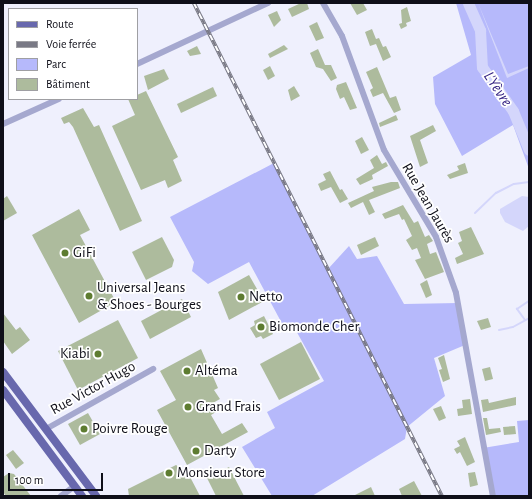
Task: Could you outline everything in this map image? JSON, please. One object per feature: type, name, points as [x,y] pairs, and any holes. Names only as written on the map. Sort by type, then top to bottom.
[{"type":"main road","points":[[3,372],[96,496]]},
{"type":"main road","points":[[3,390],[82,496]]},
{"type":"street","points":[[138,64],[268,3]]},
{"type":"street","name":"Rue Jean Jaurès","points":[[323,3],[342,36],[384,150],[436,237],[454,286],[493,496]]},
{"type":"street","points":[[3,124],[57,100]]},
{"type":"street","name":"Rue Victor Hugo","points":[[46,429],[153,369]]},
{"type":"street","points":[[60,496],[75,486]]},
{"type":"green space","points":[[456,3],[529,3],[529,169],[513,125],[462,156],[435,104],[433,77],[471,55]]},
{"type":"green space","points":[[274,163],[328,269],[349,246],[357,259],[377,256],[404,304],[458,303],[465,345],[434,358],[445,396],[407,427],[405,439],[312,496],[272,496],[242,447],[275,428],[267,412],[324,381],[294,327],[286,331],[249,262],[208,284],[192,271],[194,262],[170,217]]},
{"type":"green space","points":[[529,420],[529,496],[493,496],[483,448],[519,442],[517,421]]},
{"type":"shaded area","points":[[478,3],[508,74],[529,66],[529,68],[507,78]]},
{"type":"shaded area","points":[[522,196],[529,197],[529,226],[523,231],[505,222],[500,213],[500,209]]},
{"type":"building","points":[[301,3],[307,3],[309,9],[292,17],[288,9]]},
{"type":"building","points":[[350,3],[363,3],[367,10],[357,15]]},
{"type":"building","points":[[407,7],[411,21],[406,23],[407,26],[401,29],[399,24],[402,23],[401,10]]},
{"type":"building","points":[[277,11],[281,20],[274,27],[268,15]]},
{"type":"building","points":[[317,22],[324,38],[316,41],[309,26]]},
{"type":"building","points":[[372,29],[376,39],[379,38],[383,47],[386,46],[391,57],[383,61],[376,44],[370,46],[365,32]]},
{"type":"building","points":[[284,45],[288,49],[270,58],[268,54]]},
{"type":"building","points":[[197,46],[201,54],[190,56],[187,51]]},
{"type":"building","points":[[318,49],[325,65],[331,65],[337,78],[331,81],[323,69],[316,67],[310,53]]},
{"type":"building","points":[[270,66],[275,76],[268,80],[263,70]]},
{"type":"building","points":[[377,67],[390,98],[396,96],[401,110],[394,113],[383,93],[373,97],[370,90],[373,88],[366,72]]},
{"type":"building","points":[[164,69],[169,79],[148,90],[144,76]]},
{"type":"building","points":[[346,82],[357,108],[350,110],[344,97],[340,99],[336,89],[337,85]]},
{"type":"building","points":[[294,86],[300,96],[291,101],[288,90]]},
{"type":"building","points":[[213,87],[217,96],[181,113],[177,104]]},
{"type":"building","points":[[146,91],[178,157],[173,160],[182,181],[168,188],[165,180],[141,190],[112,126],[135,115],[128,100],[138,100],[138,95]]},
{"type":"building","points":[[83,108],[94,127],[99,125],[142,221],[120,231],[73,127],[69,122],[64,124],[61,118]]},
{"type":"building","points":[[396,115],[398,120],[380,127],[379,123]]},
{"type":"building","points":[[433,125],[436,131],[420,140],[428,163],[420,167],[410,136]]},
{"type":"building","points":[[362,137],[369,150],[361,154],[355,141]]},
{"type":"building","points":[[377,155],[382,164],[386,162],[388,166],[372,175],[373,179],[360,185],[356,179],[374,168],[370,160]]},
{"type":"building","points":[[465,163],[468,173],[450,179],[447,175],[459,170],[457,166]]},
{"type":"building","points":[[330,171],[340,190],[342,189],[348,199],[340,203],[331,187],[321,191],[318,184],[326,180],[323,174]]},
{"type":"building","points":[[391,182],[398,182],[400,188],[369,200],[375,212],[369,215],[363,202],[351,208],[348,203],[374,191],[372,187]]},
{"type":"building","points":[[7,196],[17,213],[3,221],[3,199]]},
{"type":"building","points":[[403,205],[414,223],[418,221],[425,237],[429,235],[433,241],[427,244],[430,254],[436,252],[444,272],[425,279],[415,260],[421,258],[417,248],[412,250],[406,240],[412,236],[404,219],[402,220],[399,214],[385,219],[382,214]]},
{"type":"building","points":[[79,209],[90,230],[80,235],[116,302],[79,323],[32,235]]},
{"type":"building","points":[[471,227],[484,254],[457,264],[455,258],[463,254],[458,243],[462,241],[459,232]]},
{"type":"building","points":[[162,237],[174,260],[172,267],[146,280],[132,252]]},
{"type":"building","points":[[375,237],[379,246],[361,255],[357,245]]},
{"type":"building","name":"Netto","points":[[249,275],[264,301],[229,320],[218,292]]},
{"type":"building","points":[[427,280],[432,295],[426,298],[420,284]]},
{"type":"building","points":[[182,299],[191,317],[150,339],[141,321]]},
{"type":"building","points":[[3,313],[16,330],[20,327],[30,340],[12,354],[3,341]]},
{"type":"building","name":"Biomonde Cher","points":[[264,316],[273,334],[263,339],[261,336],[256,338],[250,328],[255,325],[254,321]]},
{"type":"building","points":[[488,318],[491,327],[481,330],[477,321]]},
{"type":"building","name":"Kiabi","points":[[118,320],[138,358],[78,390],[58,351]]},
{"type":"building","points":[[301,342],[320,379],[279,400],[260,364]]},
{"type":"building","points":[[201,349],[218,388],[214,390],[220,399],[211,404],[216,412],[211,415],[222,434],[242,423],[248,432],[187,465],[157,410],[176,400],[160,371]]},
{"type":"building","points":[[444,355],[450,379],[443,382],[439,370],[442,369],[438,358]]},
{"type":"building","points":[[490,367],[493,379],[485,381],[482,369]]},
{"type":"building","points":[[516,397],[516,405],[483,412],[481,400],[488,399],[489,403]]},
{"type":"building","points":[[470,399],[472,414],[458,416],[457,409],[463,408],[462,400]]},
{"type":"building","points":[[441,406],[446,418],[439,421],[433,409]]},
{"type":"building","name":"Poivre Rouge","points":[[88,413],[100,434],[80,445],[68,424]]},
{"type":"building","points":[[483,418],[487,418],[489,429],[500,428],[501,432],[486,435]]},
{"type":"building","points":[[515,426],[516,434],[504,435],[503,427]]},
{"type":"building","points":[[465,437],[475,462],[467,466],[460,452],[457,454],[454,449],[460,446],[457,441]]},
{"type":"building","points":[[13,450],[24,463],[16,469],[6,455]]},
{"type":"building","points":[[176,465],[188,473],[200,496],[129,496],[128,489]]},
{"type":"building","points":[[229,467],[244,496],[216,496],[207,478]]},
{"type":"building","points":[[475,472],[478,485],[470,487],[468,473]]},
{"type":"building","points":[[9,473],[14,474],[31,496],[6,496],[3,492],[3,477]]},
{"type":"building","points":[[414,481],[422,496],[402,496],[399,489]]},
{"type":"building","points":[[371,487],[375,496],[353,496]]},
{"type":"waterway","name":"L'Yèvre","points":[[468,3],[480,30],[482,67],[513,111],[529,150]]},
{"type":"waterway","points":[[475,213],[496,193],[514,184],[529,182]]},
{"type":"waterway","points":[[525,320],[517,309],[529,301]]},
{"type":"waterway","points":[[499,330],[513,327],[529,318]]},
{"type":"railway","points":[[194,3],[442,496]]},
{"type":"place","name":"GiFi","points":[[65,253]]},
{"type":"place","name":"Universal Jeans & Shoes - Bourges","points":[[89,296]]},
{"type":"place","name":"Netto","points":[[241,297]]},
{"type":"place","name":"Biomonde Cher","points":[[261,327]]},
{"type":"place","name":"Kiabi","points":[[98,354]]},
{"type":"place","name":"Altéma","points":[[187,371]]},
{"type":"place","name":"Grand Frais","points":[[188,407]]},
{"type":"place","name":"Poivre Rouge","points":[[84,429]]},
{"type":"place","name":"Darty","points":[[196,451]]},
{"type":"place","name":"Monsieur Store","points":[[169,473]]}]
